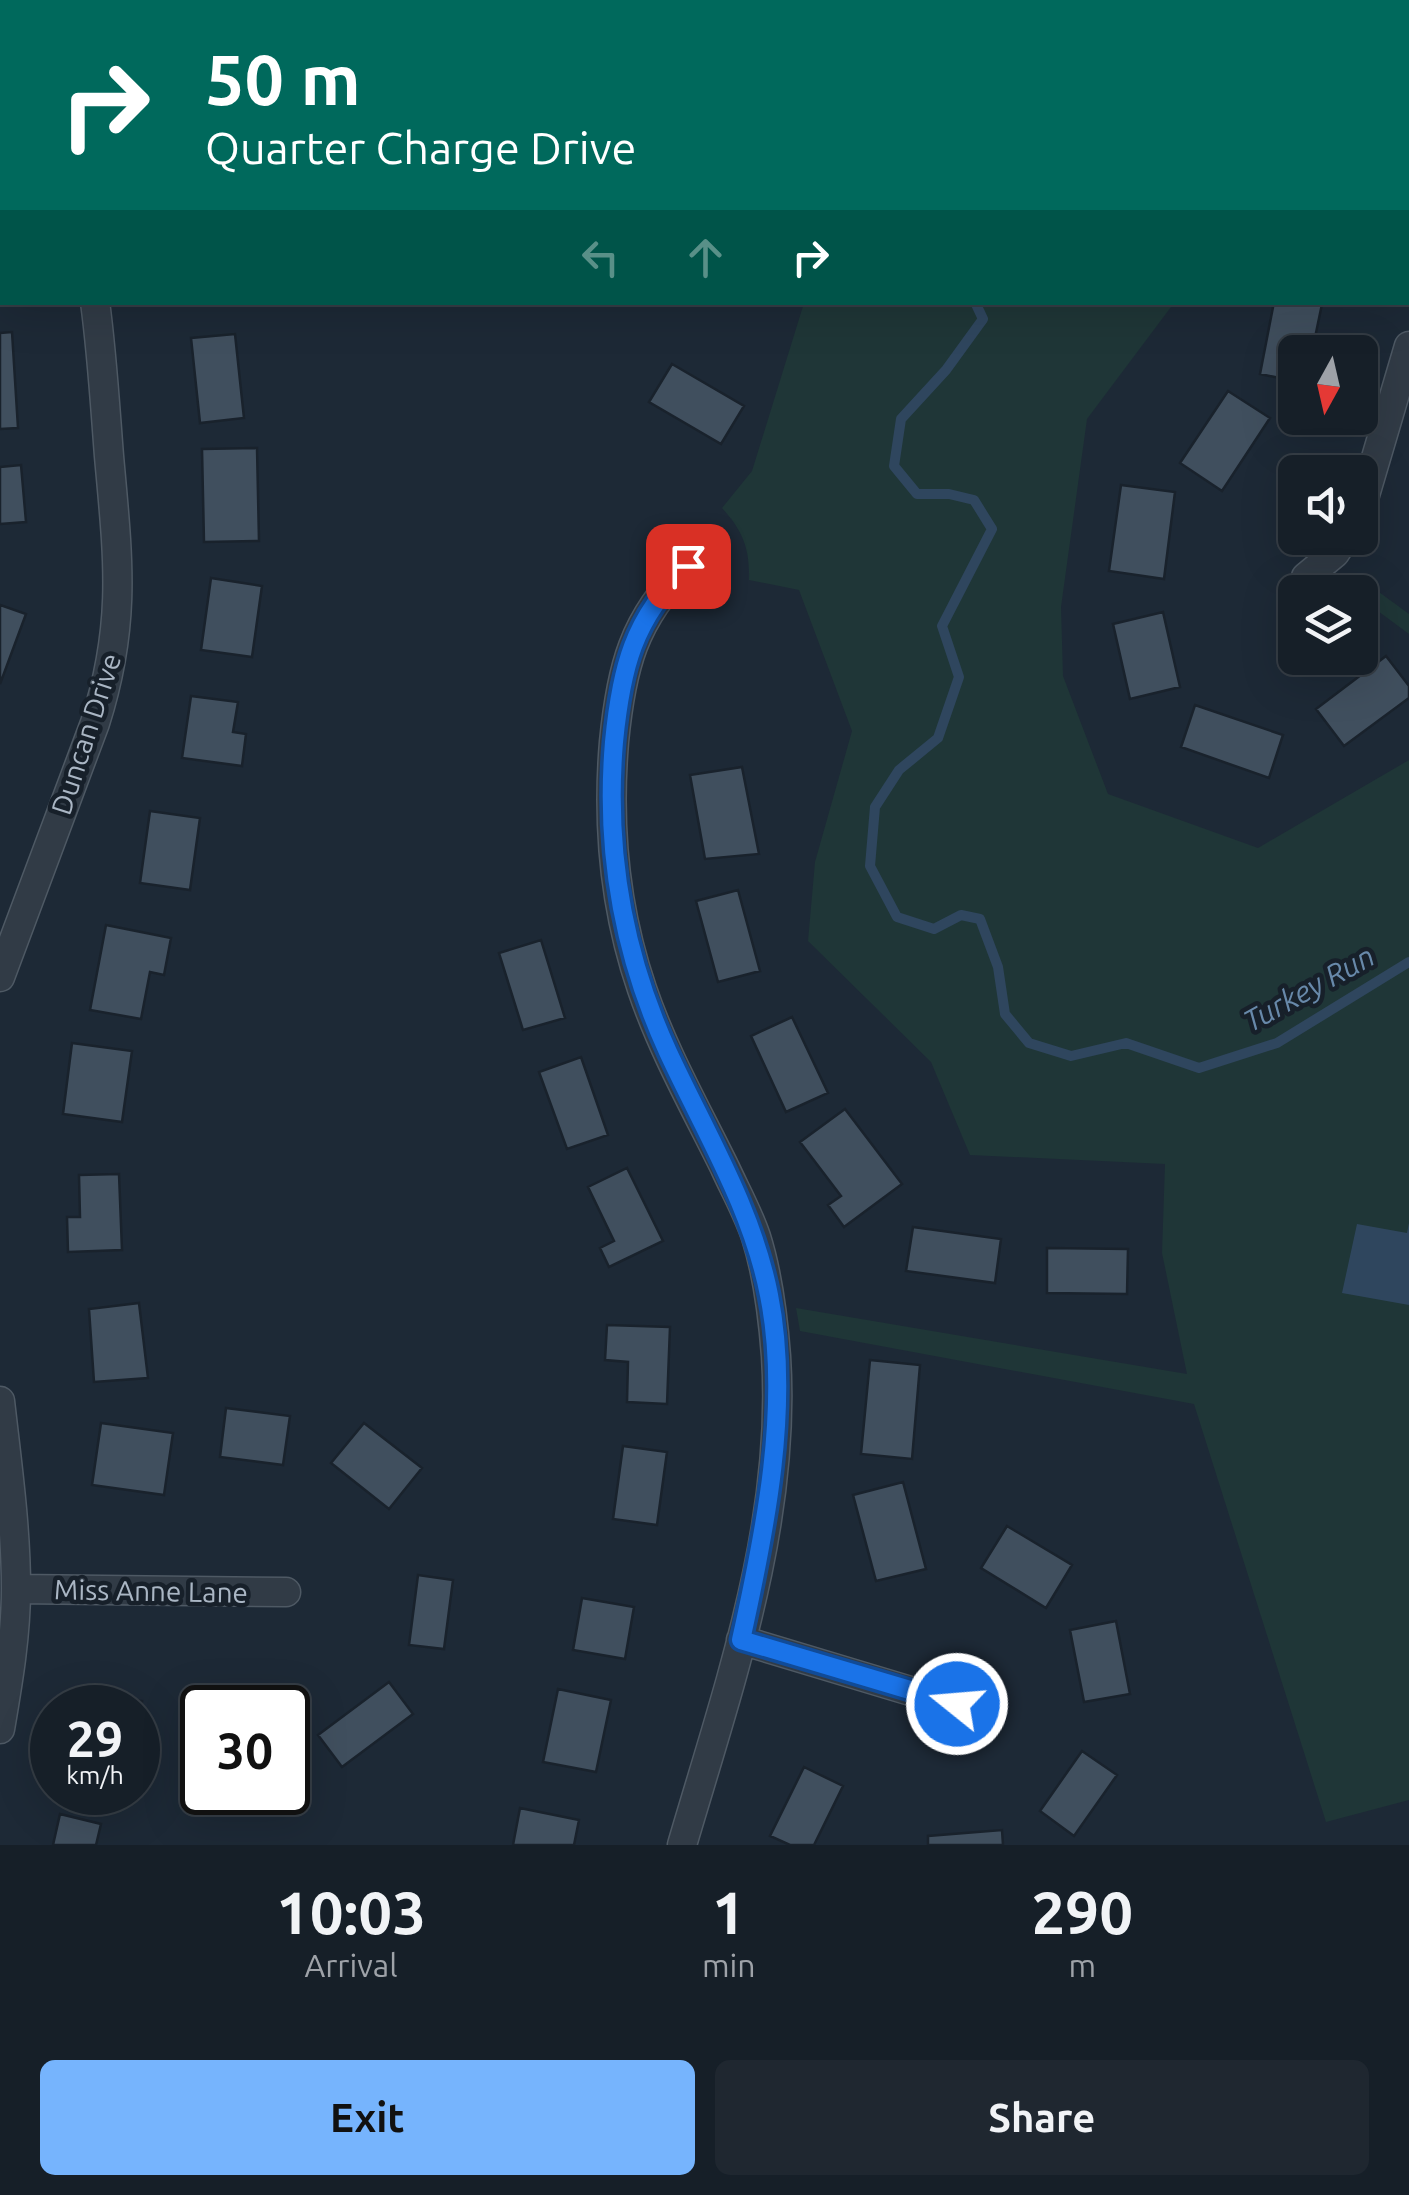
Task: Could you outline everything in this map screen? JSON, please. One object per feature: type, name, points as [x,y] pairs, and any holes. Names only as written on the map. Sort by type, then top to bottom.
[{"type":"street","name":"Duncan Drive","points":[[0,976],[95,722],[117,635],[120,579],[95,305]]},
{"type":"street","points":[[1377,455],[1409,346]]},
{"type":"street","points":[[1308,575],[1332,555]]},
{"type":"street","points":[[682,1845],[741,1640],[764,1536],[774,1456],[776,1360],[770,1298],[756,1236],[666,1049],[642,989],[623,920],[613,849],[611,782],[617,712],[632,646],[645,616],[665,588],[688,566]]},
{"type":"street","points":[[0,1401],[13,1518],[16,1590],[12,1662],[0,1729]]},
{"type":"street","name":"Miss Anne Lane","points":[[16,1590],[286,1592]]},
{"type":"street","points":[[741,1640],[957,1704]]},
{"type":"green space","points":[[803,305],[1172,305],[1087,419],[1061,607],[1063,676],[1108,794],[1258,848],[1409,760],[1409,1800],[1326,1822],[1194,1404],[800,1331],[796,1308],[1187,1374],[1162,1253],[1165,1164],[970,1155],[931,1062],[808,941],[815,862],[852,731],[799,590],[749,580],[744,541],[722,508],[752,471]]},
{"type":"green space","points":[[1378,591],[1409,614],[1409,634],[1378,611]]},
{"type":"water","points":[[1409,1223],[1409,1305],[1342,1293],[1357,1224],[1407,1233]]},
{"type":"building","points":[[1273,305],[1322,305],[1316,335],[1278,335],[1278,378],[1260,374]]},
{"type":"building","points":[[12,332],[18,428],[0,429],[0,333]]},
{"type":"building","points":[[235,334],[244,418],[200,423],[191,338]]},
{"type":"building","points":[[672,364],[744,406],[721,444],[649,402]]},
{"type":"building","points":[[1228,391],[1270,418],[1222,491],[1180,463]]},
{"type":"building","points":[[257,448],[259,541],[204,542],[202,449]]},
{"type":"building","points":[[21,465],[26,522],[0,524],[0,467]]},
{"type":"building","points":[[1121,485],[1175,492],[1164,579],[1109,571]]},
{"type":"building","points":[[211,578],[262,586],[252,657],[201,650]]},
{"type":"building","points":[[0,605],[26,614],[0,684]]},
{"type":"building","points":[[1163,612],[1180,687],[1130,699],[1113,624]]},
{"type":"building","points":[[1386,656],[1409,686],[1409,698],[1344,746],[1316,709],[1361,675],[1378,675],[1378,662]]},
{"type":"building","points":[[191,696],[238,702],[233,732],[246,734],[242,766],[182,758]]},
{"type":"building","points":[[1195,705],[1283,735],[1269,778],[1181,747]]},
{"type":"building","points":[[742,767],[759,854],[705,859],[690,775]]},
{"type":"building","points":[[150,811],[200,818],[190,890],[140,883]]},
{"type":"building","points":[[738,890],[760,971],[718,982],[696,901]]},
{"type":"building","points":[[106,925],[171,938],[164,975],[150,972],[141,1019],[90,1010]]},
{"type":"building","points":[[541,940],[565,1018],[523,1030],[499,953]]},
{"type":"building","points":[[792,1017],[828,1093],[786,1112],[751,1036]]},
{"type":"building","points":[[72,1043],[132,1051],[122,1122],[63,1114]]},
{"type":"building","points":[[581,1057],[608,1135],[567,1149],[539,1072]]},
{"type":"building","points":[[845,1109],[902,1184],[844,1227],[828,1205],[841,1196],[800,1142]]},
{"type":"building","points":[[627,1168],[663,1241],[609,1267],[600,1248],[614,1241],[588,1187]]},
{"type":"building","points":[[119,1174],[122,1250],[68,1252],[67,1217],[80,1217],[79,1175]]},
{"type":"building","points":[[913,1227],[1001,1239],[995,1283],[906,1271]]},
{"type":"building","points":[[1047,1248],[1128,1249],[1127,1294],[1047,1293]]},
{"type":"building","points":[[139,1303],[148,1378],[94,1382],[89,1309]]},
{"type":"building","points":[[607,1325],[670,1327],[667,1404],[627,1402],[628,1362],[605,1360]]},
{"type":"building","points":[[870,1360],[920,1365],[912,1459],[861,1454]]},
{"type":"building","points":[[226,1408],[290,1416],[283,1465],[220,1457]]},
{"type":"building","points":[[101,1423],[173,1433],[164,1495],[92,1485]]},
{"type":"building","points":[[364,1423],[422,1468],[389,1509],[331,1463]]},
{"type":"building","points":[[623,1446],[667,1452],[657,1525],[613,1519]]},
{"type":"building","points":[[903,1482],[926,1569],[876,1581],[853,1495]]},
{"type":"building","points":[[1007,1526],[1072,1565],[1046,1608],[981,1568]]},
{"type":"building","points":[[418,1575],[453,1580],[444,1649],[409,1645]]},
{"type":"building","points":[[582,1598],[634,1607],[625,1659],[573,1650]]},
{"type":"building","points":[[1116,1621],[1130,1694],[1084,1702],[1070,1630]]},
{"type":"building","points":[[389,1682],[413,1714],[342,1767],[318,1735]]},
{"type":"building","points":[[558,1689],[611,1700],[596,1772],[543,1762]]},
{"type":"building","points":[[1082,1751],[1117,1775],[1074,1836],[1040,1811]]},
{"type":"building","points":[[804,1767],[843,1786],[814,1845],[790,1845],[770,1836]]},
{"type":"building","points":[[520,1808],[579,1820],[574,1845],[513,1845]]},
{"type":"building","points":[[60,1815],[101,1824],[96,1845],[53,1845]]},
{"type":"building","points":[[1002,1830],[1003,1845],[928,1845],[928,1836]]},
{"type":"waterway","name":"Turkey Run","points":[[976,305],[983,319],[946,370],[901,419],[894,466],[917,494],[949,494],[974,500],[992,529],[942,626],[959,677],[938,738],[899,770],[875,807],[870,866],[897,917],[934,929],[961,915],[980,919],[998,967],[1005,1014],[1029,1043],[1071,1056],[1126,1043],[1199,1068],[1277,1043],[1409,962]]},
{"type":"route","points":[[688,566],[665,588],[645,616],[632,646],[617,712],[611,782],[613,849],[623,920],[642,989],[666,1049],[756,1236],[770,1298],[776,1360],[774,1456],[764,1536],[741,1640],[957,1704]]}]
